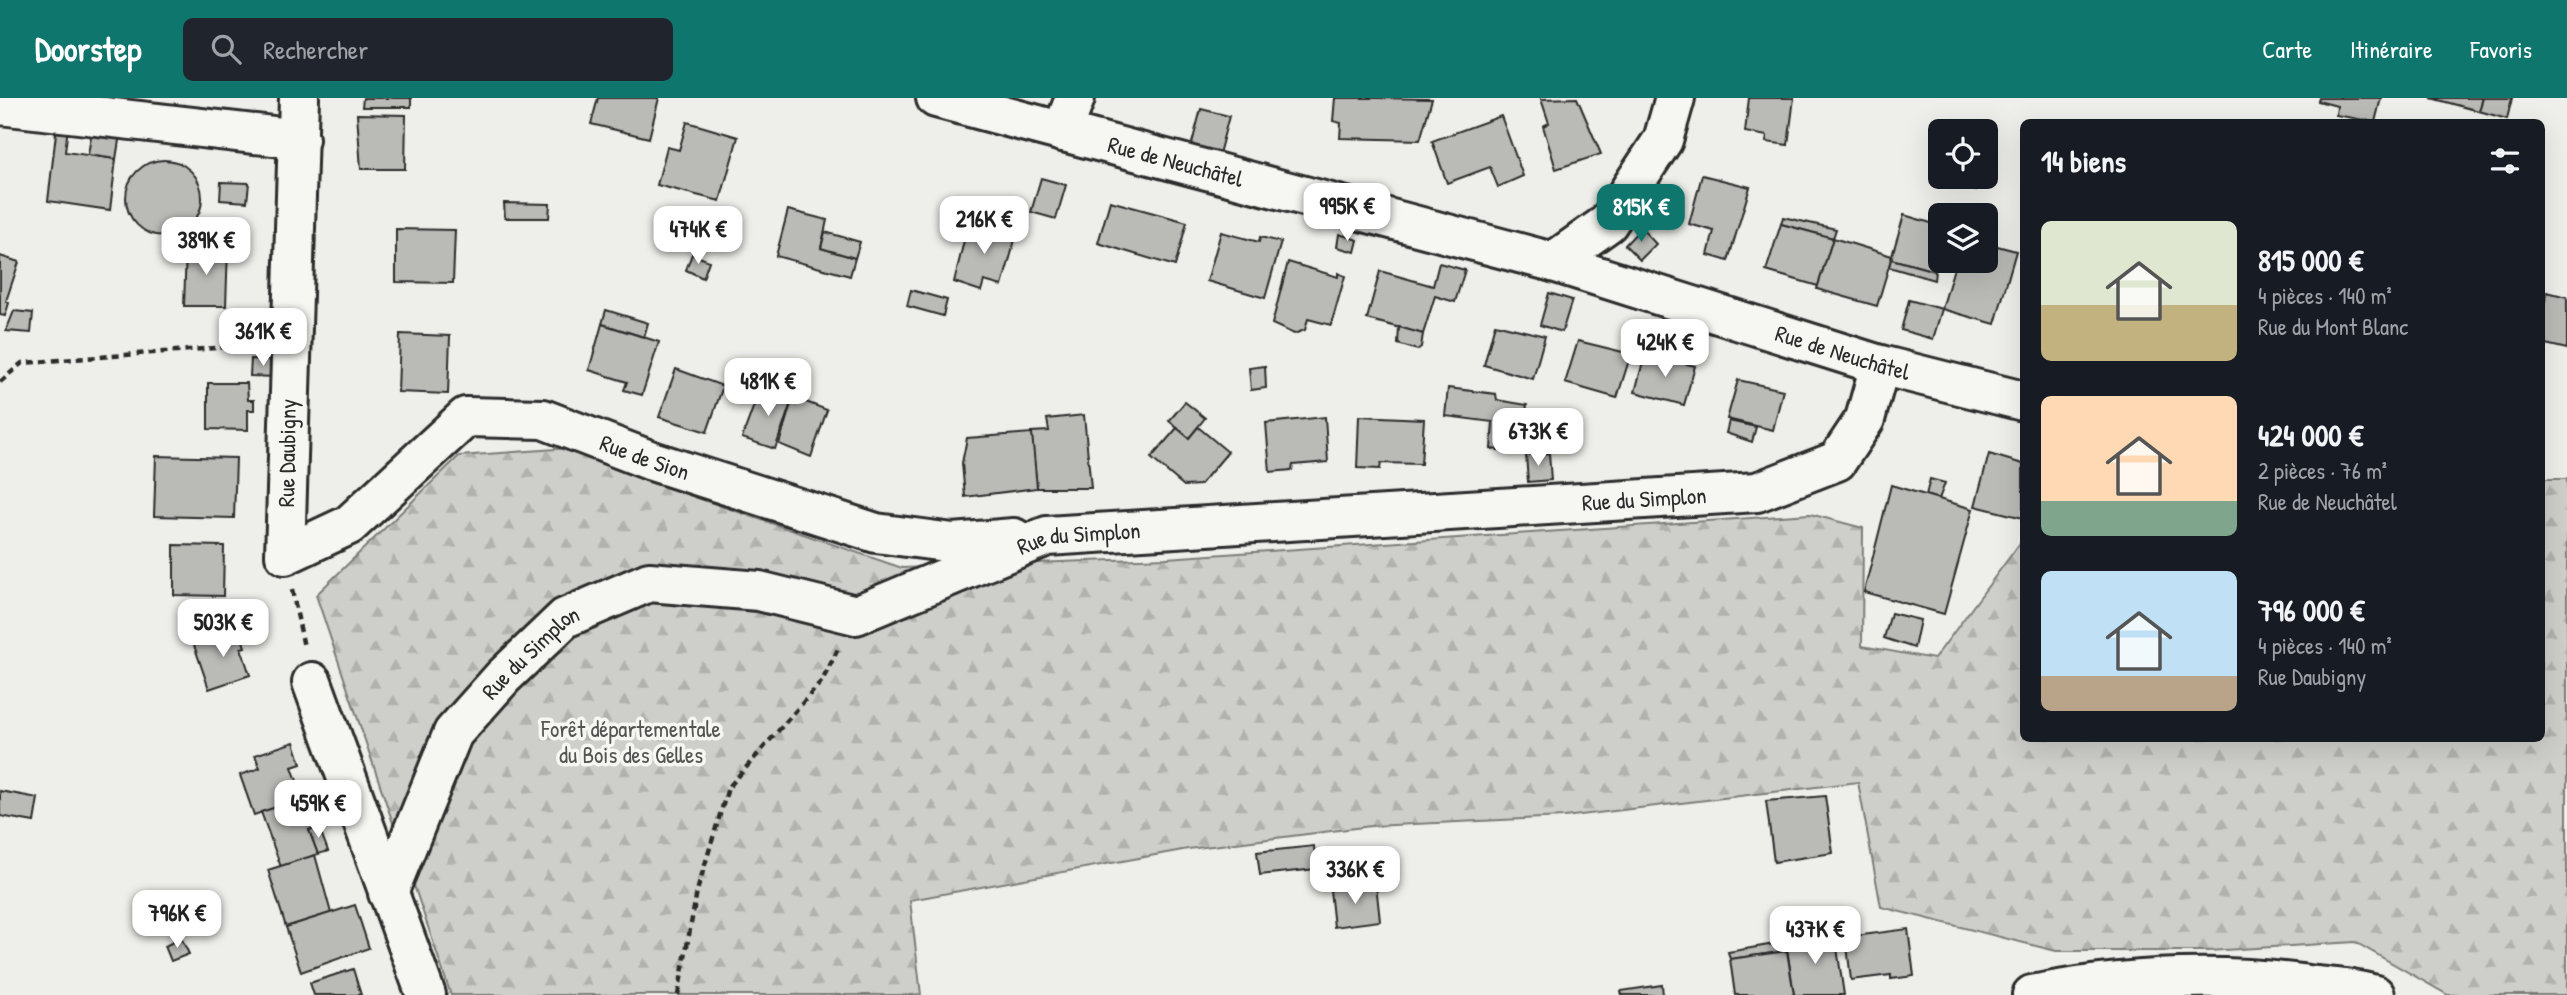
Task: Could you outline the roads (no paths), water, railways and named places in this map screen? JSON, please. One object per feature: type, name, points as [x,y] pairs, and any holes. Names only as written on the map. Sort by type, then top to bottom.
[{"type":"street","name":"Rue Daubigny","points":[[285,555],[299,98]]},
{"type":"street","name":"Rue de Neuchâtel","points":[[936,98],[1069,115],[1553,262],[1880,365],[2020,400]]},
{"type":"street","points":[[1553,262],[1608,223],[1663,140],[1675,98]]},
{"type":"street","points":[[0,105],[299,139]]},
{"type":"street","name":"Rue du Simplon","points":[[388,893],[453,733],[503,677],[565,618],[649,582],[759,591],[856,615],[1048,536],[1757,492],[1837,461],[1865,419],[1880,365]]},
{"type":"street","name":"Rue de Sion","points":[[285,555],[349,525],[466,417],[543,419],[652,461],[876,533],[953,543],[1048,536]]},
{"type":"street","points":[[312,682],[426,995]]},
{"type":"street","points":[[2032,995],[2096,982],[2161,976],[2253,978],[2375,995]]},
{"type":"park label","name":"Forêt départementale du Bois des Gelles","points":[[631,742]]}]
